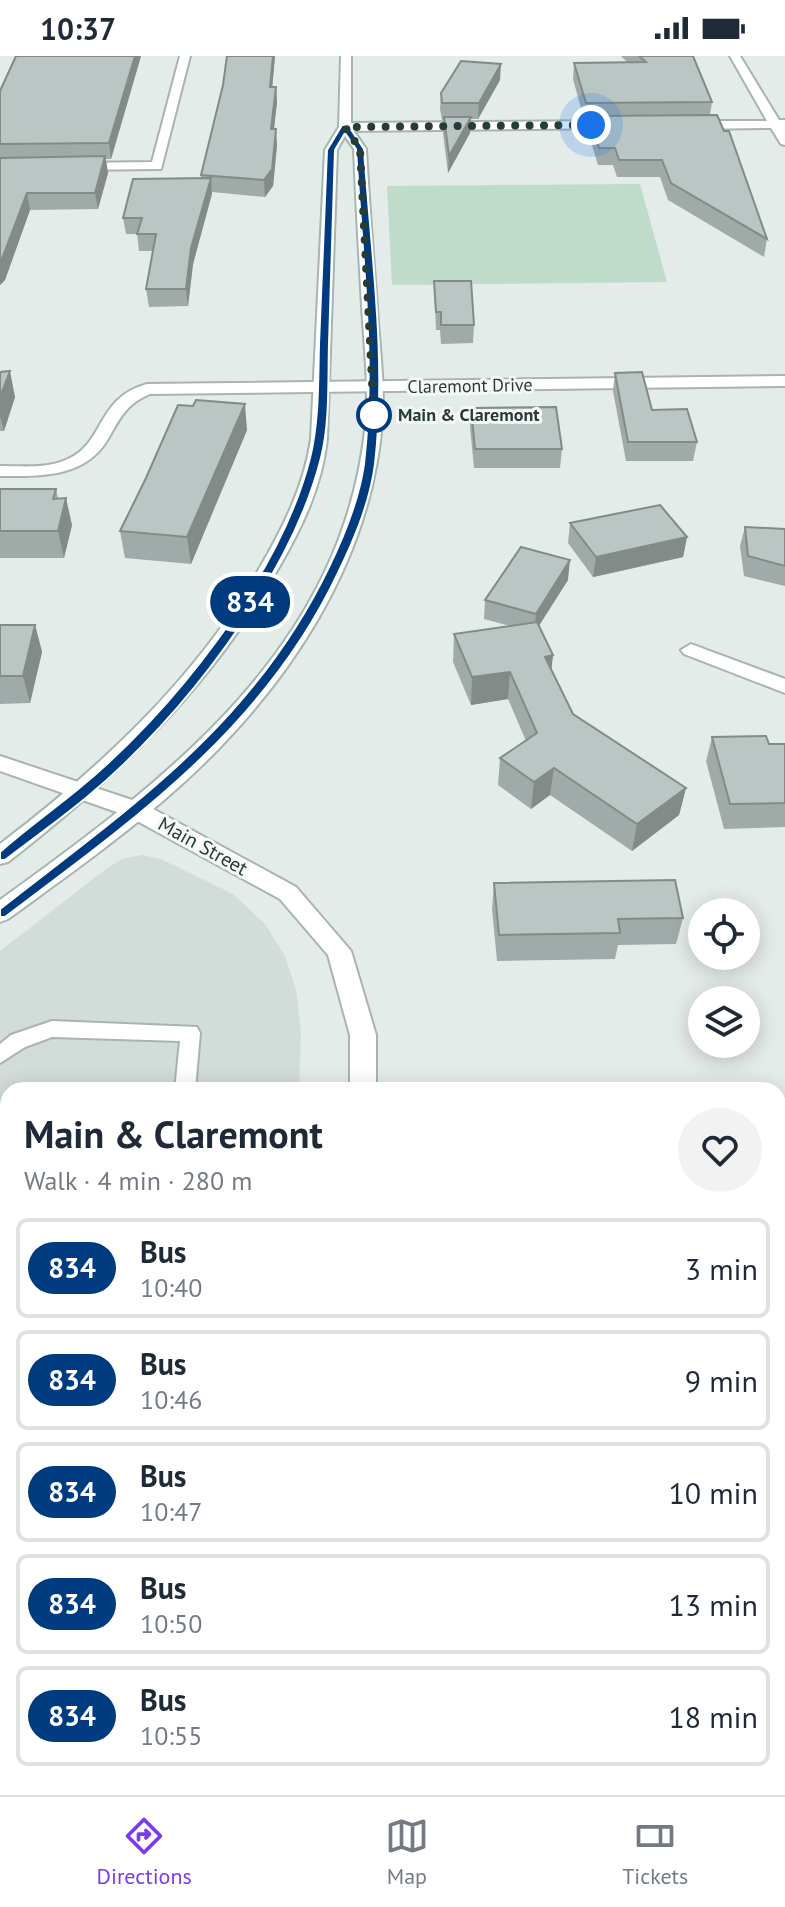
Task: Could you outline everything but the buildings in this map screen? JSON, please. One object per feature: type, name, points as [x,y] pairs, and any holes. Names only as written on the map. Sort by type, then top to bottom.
[{"type":"main road","points":[[63,167],[157,166],[185,56]]},
{"type":"main road","name":"Main Street","points":[[0,856],[83,793],[135,745],[187,688],[260,588],[298,517],[317,455],[331,150],[345,127],[346,56]]},
{"type":"main road","points":[[735,56],[780,124],[785,141]]},
{"type":"main road","points":[[679,125],[780,124]]},
{"type":"main road","points":[[345,127],[632,125]]},
{"type":"main road","name":"Main Street","points":[[345,127],[360,149],[375,388],[369,467],[353,529],[319,602],[256,695],[194,760],[136,810],[288,893],[339,951],[363,1035],[363,1082]]},
{"type":"main road","name":"Claremont Drive","points":[[0,471],[34,471],[79,462],[99,440],[120,402],[147,389],[785,381]]},
{"type":"main road","points":[[691,650],[785,686]]},
{"type":"main road","points":[[0,763],[136,810]]},
{"type":"main road","points":[[0,913],[136,810]]},
{"type":"lane","points":[[0,1055],[18,1041],[52,1029],[190,1033],[186,1082]]},
{"type":"shaded area","points":[[142,855],[161,859],[233,894],[265,924],[285,956],[296,990],[301,1031],[299,1082],[0,1082],[0,951],[122,859]]},
{"type":"green space","points":[[640,184],[667,282],[392,285],[387,186]]},
{"type":"bus line","name":"834","points":[[0,856],[83,793],[135,745],[195,679],[260,588],[298,517],[317,455],[331,150],[345,127],[360,149],[375,388],[369,467],[353,529],[319,602],[256,695],[194,760],[136,810],[0,913]]},
{"type":"place","name":"Main & Claremont","points":[[374,415]]},
{"type":"route","points":[[374,415],[374,421],[375,388],[360,149],[345,127],[591,125]]}]
